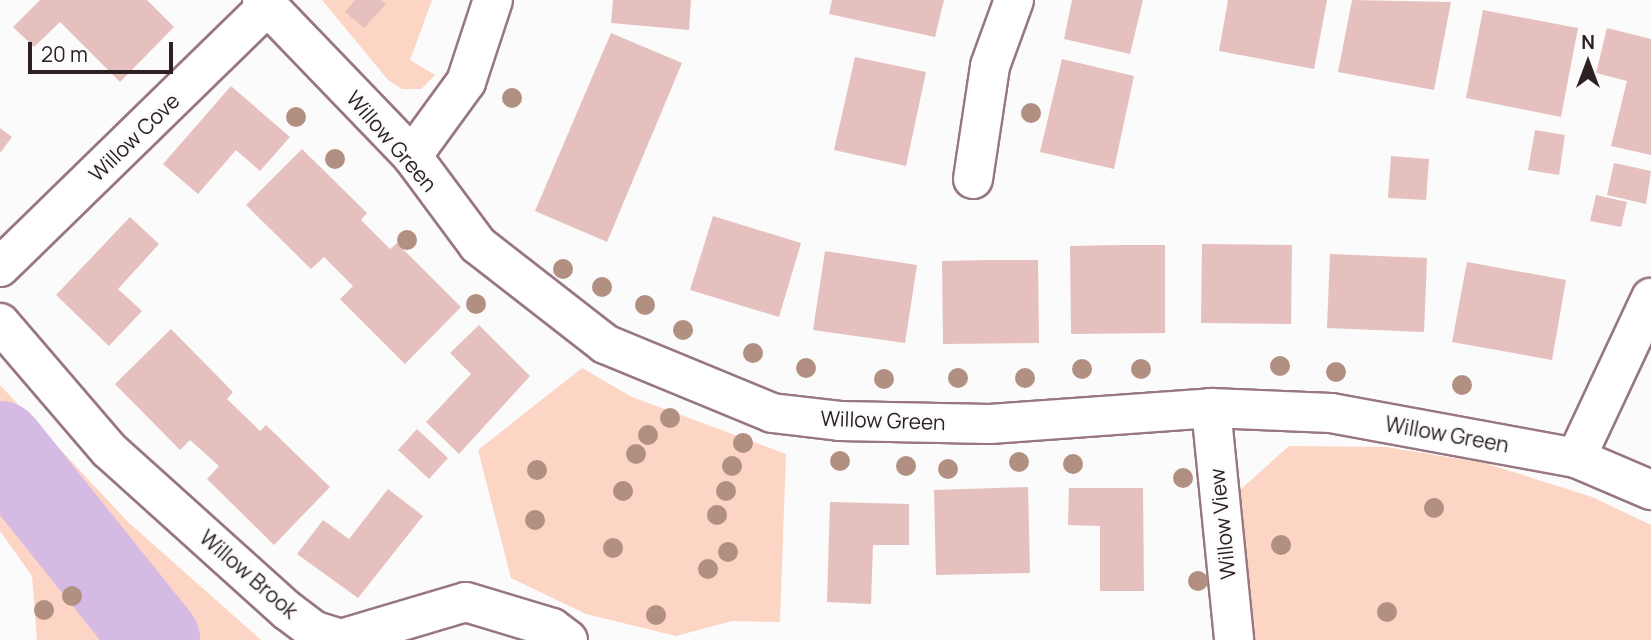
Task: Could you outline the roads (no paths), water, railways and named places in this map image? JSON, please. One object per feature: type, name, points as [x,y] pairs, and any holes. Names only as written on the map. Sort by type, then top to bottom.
[{"type":"street","points":[[412,156],[466,82],[493,0]]},
{"type":"street","points":[[973,179],[990,66],[1014,0]]},
{"type":"street","name":"Willow Green","points":[[264,3],[412,156],[478,245],[605,344],[772,413],[840,421],[990,424],[1211,408],[1331,413],[1576,458],[1651,490]]},
{"type":"street","name":"Willow Cove","points":[[0,267],[264,3]]},
{"type":"street","points":[[1576,458],[1651,298]]},
{"type":"street","name":"Willow Brook","points":[[0,323],[109,450],[288,611],[315,631],[341,639],[466,602],[552,628],[568,640]]},
{"type":"street","name":"Willow View","points":[[1211,408],[1234,640]]},
{"type":"waterway","points":[[0,445],[156,640]]}]
